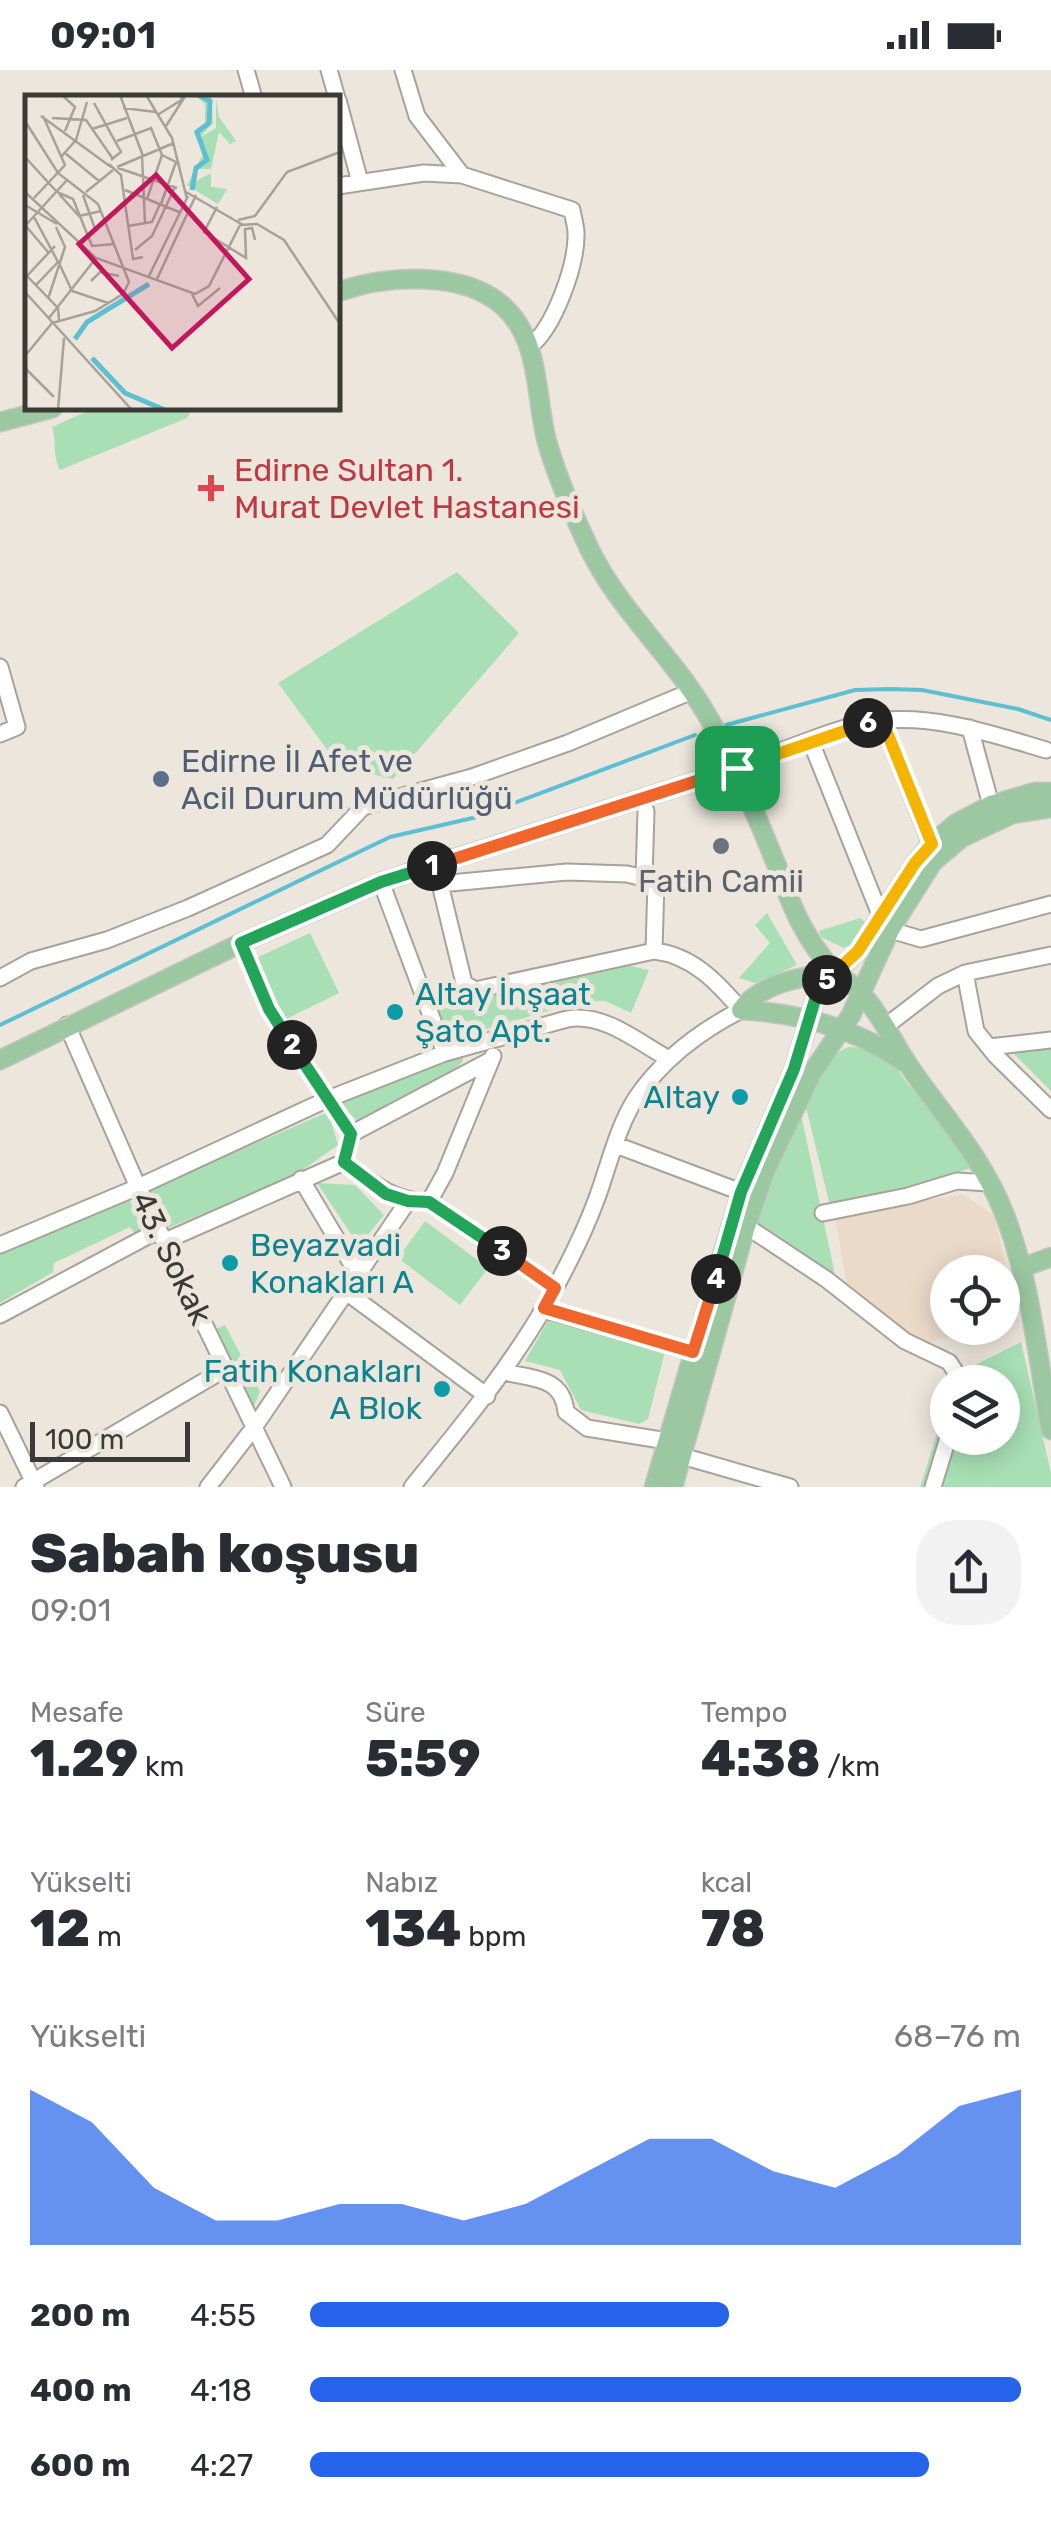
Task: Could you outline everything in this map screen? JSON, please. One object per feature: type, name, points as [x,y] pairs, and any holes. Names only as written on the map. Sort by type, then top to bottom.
[{"type":"main road","points":[[340,291],[418,278],[450,281],[479,290],[504,306],[524,333],[549,449],[604,577],[692,691],[737,768],[803,928],[834,973],[860,992],[886,1026],[909,1066],[990,1182],[1021,1268],[1046,1370],[1051,1430]]},
{"type":"main road","points":[[0,422],[45,410]]},
{"type":"main road","points":[[0,1060],[241,943],[381,882],[737,768]]},
{"type":"main road","points":[[674,1487],[746,1226],[766,1169],[798,1100],[842,1029],[915,863],[957,823],[991,805],[1035,792],[1051,792]]},
{"type":"main road","points":[[654,1487],[741,1192],[794,1069],[818,990],[885,924],[933,862],[961,838],[1012,814],[1051,808]]},
{"type":"main road","points":[[741,1010],[750,998],[790,980],[834,973]]},
{"type":"main road","points":[[741,1010],[770,1010],[811,1018],[879,1046],[909,1066]]},
{"type":"main road","points":[[1021,1268],[1051,1257]]},
{"type":"street","points":[[246,70],[253,95]]},
{"type":"street","points":[[329,70],[336,95]]},
{"type":"street","points":[[403,70],[417,116],[462,174]]},
{"type":"street","points":[[340,110],[360,182]]},
{"type":"street","points":[[340,186],[424,173],[462,174],[572,210],[576,234],[570,270],[542,337],[529,348]]},
{"type":"street","points":[[0,667],[17,727],[0,734]]},
{"type":"street","points":[[0,978],[31,961],[107,940],[188,908],[327,845],[362,807],[472,777],[568,743],[692,691]]},
{"type":"street","points":[[737,768],[882,720],[970,728],[1046,750]]},
{"type":"street","points":[[882,720],[932,844]]},
{"type":"street","points":[[970,728],[991,805]]},
{"type":"street","points":[[811,742],[885,924],[922,939],[1051,904]]},
{"type":"street","points":[[644,878],[646,811]]},
{"type":"street","points":[[412,1487],[487,1396],[544,1308],[596,1201],[636,1099],[669,1060],[715,1024],[741,1010],[697,967],[677,954],[654,951],[476,990],[464,983],[440,884],[567,872],[644,878],[656,882],[654,951]]},
{"type":"street","points":[[381,882],[445,1053]]},
{"type":"street","points":[[241,943],[269,1009],[351,1134],[344,1162]]},
{"type":"street","points":[[886,1026],[938,986],[965,973],[1051,955]]},
{"type":"street","points":[[965,973],[976,1031],[1051,1110]]},
{"type":"street","points":[[0,1245],[138,1188],[328,1099],[445,1053],[567,1018],[590,1017],[669,1060]]},
{"type":"street","name":"43. Sokak","points":[[67,1025],[138,1188],[283,1487]]},
{"type":"street","points":[[429,1202],[445,1173],[500,1039]]},
{"type":"street","points":[[989,1048],[1051,1040]]},
{"type":"street","points":[[351,1134],[491,1060]]},
{"type":"street","points":[[616,1145],[741,1192]]},
{"type":"street","points":[[344,1162],[386,1194],[429,1202],[555,1288]]},
{"type":"street","points":[[0,1314],[162,1236],[344,1162]]},
{"type":"street","points":[[301,1178],[357,1273]]},
{"type":"street","points":[[823,1213],[908,1196],[957,1181],[990,1182]]},
{"type":"street","points":[[208,1487],[255,1426],[408,1201]]},
{"type":"street","points":[[746,1226],[826,1279],[904,1341],[950,1365]]},
{"type":"street","points":[[345,1291],[487,1396]]},
{"type":"street","points":[[544,1308],[693,1352]]},
{"type":"street","points":[[0,1413],[32,1485],[225,1369]]},
{"type":"street","points":[[504,1372],[556,1387],[564,1396],[566,1412],[587,1428],[667,1440]]},
{"type":"street","points":[[934,1487],[943,1455]]},
{"type":"street","points":[[682,1456],[790,1487]]},
{"type":"shaded area","points":[[962,1194],[994,1215],[1003,1255],[930,1255],[930,1342],[919,1344],[847,1287],[835,1216]]},
{"type":"green space","points":[[90,410],[192,410],[187,418],[60,470],[52,427]]},
{"type":"green space","points":[[457,572],[519,633],[393,779],[340,767],[278,683]]},
{"type":"green space","points":[[767,913],[797,965],[755,983],[739,978],[770,943],[755,925]]},
{"type":"green space","points":[[860,918],[865,922],[844,948],[821,937],[819,931]]},
{"type":"green space","points":[[310,933],[339,993],[286,1019],[254,959]]},
{"type":"green space","points":[[615,963],[649,970],[631,1013],[605,1001],[578,1002],[453,1039],[438,1010]]},
{"type":"green space","points":[[849,1047],[888,1058],[927,1101],[971,1168],[906,1190],[830,1206],[806,1107],[829,1064]]},
{"type":"green space","points":[[1051,1047],[1051,1091],[1012,1052]]},
{"type":"green space","points":[[462,1056],[457,1067],[361,1125],[338,1101]]},
{"type":"green space","points":[[798,1100],[838,1289],[746,1226]]},
{"type":"green space","points":[[328,1112],[338,1145],[294,1176],[168,1228],[147,1190]]},
{"type":"green space","points":[[317,1183],[355,1185],[384,1215],[359,1246]]},
{"type":"green space","points":[[128,1196],[143,1230],[135,1233],[130,1227],[54,1263],[53,1272],[0,1303],[0,1253]]},
{"type":"green space","points":[[425,1221],[488,1268],[460,1305],[398,1258]]},
{"type":"green space","points":[[552,1314],[666,1347],[648,1419],[639,1424],[581,1410],[560,1370],[525,1361]]},
{"type":"green space","points":[[225,1325],[260,1392],[253,1408],[214,1330]]},
{"type":"green space","points":[[1020,1342],[1051,1487],[920,1487],[930,1455],[1020,1455],[1020,1365],[975,1365]]},
{"type":"waterway","points":[[726,725],[855,690],[889,689],[922,690],[1018,709],[1051,720]]},
{"type":"waterway","points":[[0,1025],[390,837],[477,817],[695,735]]},
{"type":"place","name":"Edirne Sultan 1. Murat Devlet Hastanesi","points":[[211,488]]},
{"type":"place","name":"Edirne İl Afet ve Acil Durum Müdürlüğü","points":[[161,779]]},
{"type":"place","name":"Fatih Camii","points":[[721,846]]},
{"type":"place","name":"Altay İnşaat Şato Apt.","points":[[395,1012]]},
{"type":"place","name":"Altay","points":[[740,1097]]},
{"type":"place","name":"Beyazvadi Konakları A","points":[[230,1263]]},
{"type":"place","name":"Fatih Konakları A Blok","points":[[442,1389]]},
{"type":"route","points":[[882,720],[932,844],[915,863],[858,951],[818,990],[794,1069],[747,1174],[693,1352],[544,1308],[555,1288],[429,1202],[386,1194],[344,1162],[351,1134],[269,1009],[241,943],[381,882],[737,768],[882,720]]}]
